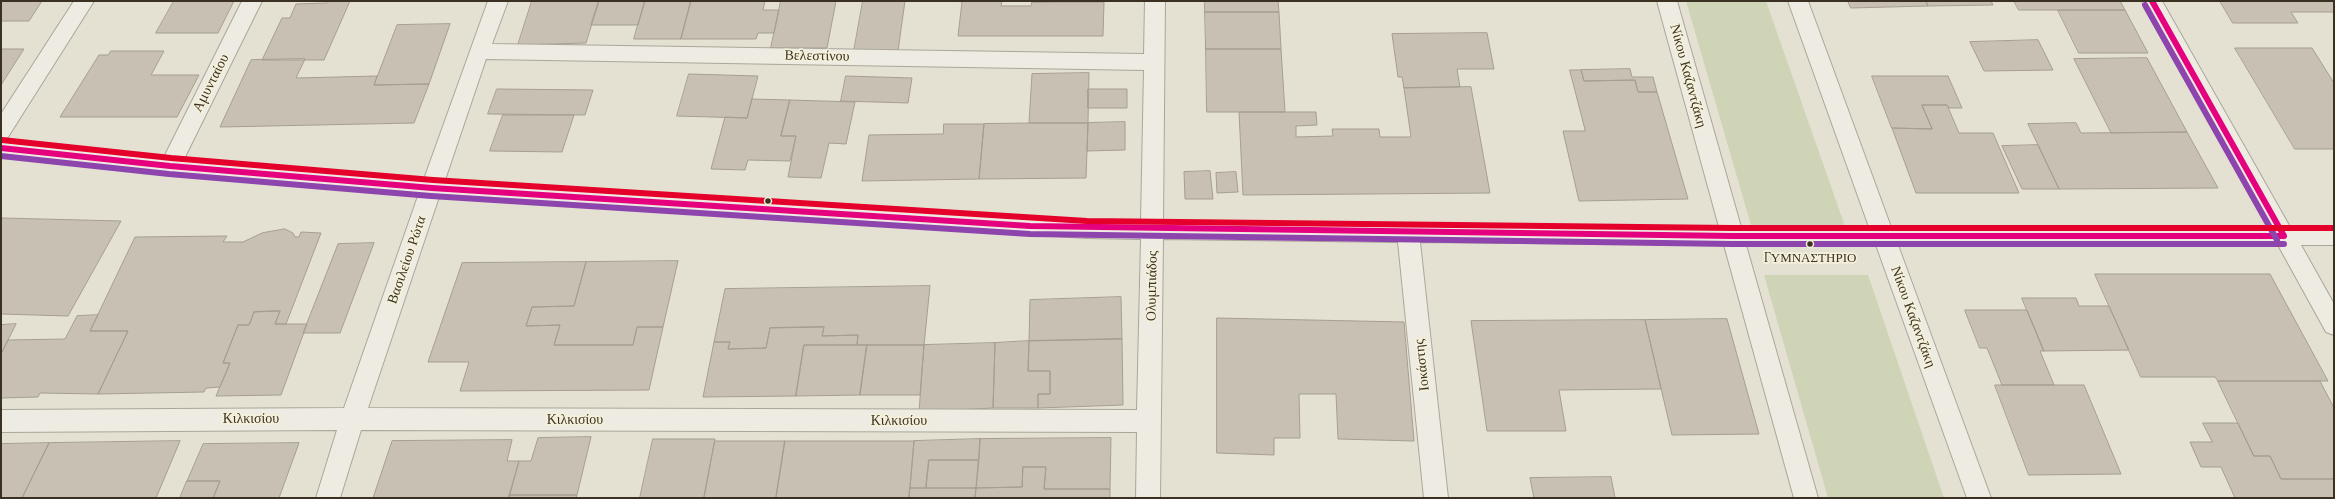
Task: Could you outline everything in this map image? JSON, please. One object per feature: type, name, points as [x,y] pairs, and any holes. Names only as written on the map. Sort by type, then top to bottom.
[{"type":"street","points":[[1,131],[84,1]]},
{"type":"street","name":"Αμυνταίου","points":[[170,166],[252,1]]},
{"type":"street","name":"Βασιλείου Ρώτα","points":[[328,498],[352,419],[479,51],[498,1]]},
{"type":"street","name":"Ολυμπιάδος","points":[[1148,498],[1153,230],[1155,1]]},
{"type":"street","name":"Νίκου Καζαντζάκη","points":[[1667,1],[1806,498]]},
{"type":"street","name":"Νίκου Καζαντζάκη","points":[[1798,1],[1979,498]]},
{"type":"street","points":[[2152,1],[2334,325]]},
{"type":"street","name":"Βελεστίνου","points":[[479,51],[1154,62]]},
{"type":"street","points":[[1,148],[170,166],[432,188],[1030,226],[1153,230],[1732,236],[2334,236]]},
{"type":"street","name":"Ιοκάστης","points":[[1408,232],[1436,498]]},
{"type":"street","name":"Κιλκισίου","points":[[1,420],[352,419],[1150,421]]},
{"type":"green space","points":[[1686,1],[1766,1],[1847,232],[1753,232]]},
{"type":"green space","points":[[1764,275],[1868,275],[1944,498],[1828,498]]},
{"type":"building","points":[[1,1],[42,1],[29,21],[1,21]]},
{"type":"building","points":[[174,1],[234,1],[218,33],[156,33]]},
{"type":"building","points":[[327,1],[350,1],[324,60],[262,60],[282,18],[290,18],[296,4],[326,3]]},
{"type":"building","points":[[532,1],[599,1],[586,43],[518,45]]},
{"type":"building","points":[[599,1],[645,1],[638,25],[591,25]]},
{"type":"building","points":[[645,1],[691,1],[681,39],[634,39]]},
{"type":"building","points":[[691,1],[765,1],[763,10],[779,10],[774,33],[758,33],[756,39],[681,39]]},
{"type":"building","points":[[781,1],[836,1],[827,48],[771,48]]},
{"type":"building","points":[[863,1],[905,1],[898,51],[854,51]]},
{"type":"building","points":[[956,1],[1002,1],[1001,6],[1031,6],[1032,2],[1104,2],[1103,36],[958,36],[962,2]]},
{"type":"building","points":[[1032,1],[1104,1],[1032,2]]},
{"type":"building","points":[[1205,1],[1278,1],[1279,12],[1205,12]]},
{"type":"building","points":[[1848,1],[1926,1],[1928,6],[1851,8]]},
{"type":"building","points":[[1926,1],[1991,1],[1993,5],[1928,6]]},
{"type":"building","points":[[2014,1],[2120,1],[2125,10],[2019,10]]},
{"type":"building","points":[[2220,1],[2334,1],[2334,12],[2291,12],[2298,23],[2233,23]]},
{"type":"building","points":[[2058,10],[2125,10],[2148,53],[2079,53]]},
{"type":"building","points":[[1205,12],[1279,12],[1281,49],[1206,49]]},
{"type":"building","points":[[450,24],[429,84],[374,85],[397,25]]},
{"type":"building","points":[[1487,33],[1494,69],[1457,69],[1460,87],[1404,88],[1402,77],[1398,77],[1392,34]]},
{"type":"building","points":[[2038,40],[2053,70],[1984,71],[1970,42]]},
{"type":"building","points":[[2235,48],[2312,48],[2334,83],[2334,149],[2295,149]]},
{"type":"building","points":[[1,49],[24,49],[1,85]]},
{"type":"building","points":[[1206,49],[1281,49],[1285,112],[1207,112]]},
{"type":"building","points":[[111,51],[164,51],[151,75],[199,75],[177,117],[60,117],[99,55],[108,55]]},
{"type":"building","points":[[2147,58],[2187,132],[2111,133],[2074,59]]},
{"type":"building","points":[[305,59],[296,78],[377,76],[374,85],[429,84],[414,123],[220,127],[251,60]]},
{"type":"building","points":[[1630,69],[1632,77],[1653,77],[1657,92],[1638,92],[1635,80],[1584,81],[1581,70]]},
{"type":"building","points":[[1570,70],[1581,70],[1584,81],[1635,80],[1638,92],[1657,92],[1688,199],[1579,201],[1563,131],[1585,131]]},
{"type":"building","points":[[1089,73],[1088,123],[1029,123],[1032,74]]},
{"type":"building","points":[[689,74],[758,76],[747,118],[677,116]]},
{"type":"building","points":[[846,76],[912,78],[908,103],[841,101]]},
{"type":"building","points":[[1872,76],[1948,76],[1962,108],[1949,108],[1947,105],[1922,105],[1932,129],[1892,128]]},
{"type":"building","points":[[1471,87],[1490,193],[1243,195],[1239,112],[1316,112],[1317,125],[1296,126],[1296,137],[1333,136],[1332,129],[1379,129],[1380,137],[1411,137],[1404,88]]},
{"type":"building","points":[[497,89],[593,90],[585,115],[488,114]]},
{"type":"building","points":[[1088,89],[1127,89],[1127,108],[1088,108]]},
{"type":"building","points":[[752,99],[790,100],[781,136],[796,136],[790,161],[748,160],[745,170],[711,169],[725,117],[747,118]]},
{"type":"building","points":[[790,100],[855,102],[846,144],[829,143],[821,178],[788,177],[796,136],[781,136]]},
{"type":"building","points":[[1922,105],[1947,105],[1959,133],[1993,133],[2019,193],[1916,193],[1892,128],[1932,129]]},
{"type":"building","points":[[503,115],[574,115],[562,152],[490,151]]},
{"type":"building","points":[[1125,122],[1125,150],[1087,151],[1088,123]]},
{"type":"building","points":[[1088,123],[1086,178],[979,179],[984,124]]},
{"type":"building","points":[[2076,123],[2081,133],[2187,132],[2218,188],[2059,189],[2028,124]]},
{"type":"building","points":[[944,124],[984,124],[979,179],[862,181],[869,135],[943,134]]},
{"type":"building","points":[[2038,145],[2059,189],[2022,189],[2002,146]]},
{"type":"building","points":[[1210,171],[1213,199],[1185,199],[1184,172]]},
{"type":"building","points":[[1236,172],[1238,192],[1217,193],[1216,173]]},
{"type":"building","points":[[2,218],[121,221],[68,316],[1,314]]},
{"type":"building","points":[[285,229],[293,233],[295,237],[299,237],[301,232],[321,233],[286,324],[275,324],[280,311],[254,312],[249,325],[238,325],[223,363],[230,363],[220,387],[206,388],[204,392],[98,394],[128,331],[90,331],[135,237],[227,236],[223,242],[243,242],[262,233]]},
{"type":"building","points":[[374,243],[340,333],[303,333],[338,244]]},
{"type":"building","points":[[678,261],[663,327],[637,327],[633,345],[554,345],[560,325],[526,326],[532,307],[574,306],[586,262]]},
{"type":"building","points":[[586,262],[574,306],[532,307],[526,326],[560,325],[554,345],[633,345],[637,327],[663,327],[649,390],[460,391],[469,362],[428,362],[462,263]]},
{"type":"building","points":[[2095,274],[2270,274],[2328,381],[2218,381],[2215,377],[2141,377]]},
{"type":"building","points":[[930,286],[924,345],[857,345],[858,335],[822,336],[824,327],[770,328],[766,348],[728,349],[730,342],[714,342],[725,289]]},
{"type":"building","points":[[1121,297],[1122,339],[1029,341],[1030,300]]},
{"type":"building","points":[[2022,298],[2076,298],[2079,306],[2109,306],[2129,350],[2044,351]]},
{"type":"building","points":[[1965,310],[2027,310],[2044,351],[2040,351],[2054,385],[2002,385],[1987,348],[1980,348]]},
{"type":"building","points":[[280,311],[275,324],[307,324],[281,395],[216,396],[230,363],[223,363],[238,325],[249,325],[254,312]]},
{"type":"building","points":[[98,315],[90,331],[128,331],[98,394],[40,393],[38,397],[1,398],[1,354],[8,340],[65,339],[77,316]]},
{"type":"building","points":[[1217,318],[1404,322],[1414,441],[1338,439],[1336,394],[1299,394],[1300,438],[1274,438],[1274,455],[1217,453]]},
{"type":"building","points":[[1727,319],[1759,434],[1672,435],[1645,320]]},
{"type":"building","points":[[1645,320],[1661,389],[1559,390],[1566,431],[1487,431],[1471,321]]},
{"type":"building","points":[[16,324],[1,354],[1,325]]},
{"type":"building","points":[[824,327],[822,336],[858,335],[857,345],[804,345],[796,396],[703,397],[714,342],[730,342],[728,349],[766,348],[770,328]]},
{"type":"building","points":[[1122,339],[1123,405],[1038,408],[1038,394],[1050,394],[1050,371],[1028,371],[1029,341]]},
{"type":"building","points":[[1029,341],[1028,371],[1050,371],[1050,394],[1038,394],[1038,408],[993,408],[995,343]]},
{"type":"building","points":[[995,343],[993,408],[919,412],[924,345]]},
{"type":"building","points":[[804,345],[867,345],[860,395],[796,396]]},
{"type":"building","points":[[867,345],[924,345],[920,395],[860,395]]},
{"type":"building","points":[[2218,381],[2320,381],[2334,408],[2334,479],[2281,479],[2270,456],[2254,456]]},
{"type":"building","points":[[1995,385],[2084,385],[2121,474],[2029,475]]},
{"type":"building","points":[[2203,423],[2238,423],[2254,456],[2270,456],[2281,479],[2334,479],[2334,498],[2235,498],[2221,467],[2201,467],[2190,442],[2212,442]]},
{"type":"building","points":[[591,437],[577,495],[509,495],[519,461],[531,461],[538,438]]},
{"type":"building","points":[[1111,438],[1110,489],[1044,489],[1046,467],[1023,467],[1022,487],[976,488],[980,439]]},
{"type":"building","points":[[653,439],[715,439],[704,498],[640,498]]},
{"type":"building","points":[[980,439],[979,460],[929,460],[926,488],[910,488],[914,441]]},
{"type":"building","points":[[512,440],[507,461],[519,461],[509,498],[373,498],[392,441]]},
{"type":"building","points":[[180,441],[156,498],[22,498],[49,443]]},
{"type":"building","points":[[715,441],[785,441],[776,498],[704,498]]},
{"type":"building","points":[[785,441],[914,441],[909,498],[776,498]]},
{"type":"building","points":[[49,443],[22,498],[1,498],[1,444]]},
{"type":"building","points":[[299,443],[279,498],[213,498],[220,481],[187,481],[203,444]]},
{"type":"building","points":[[929,460],[979,460],[976,488],[926,488]]},
{"type":"building","points":[[1023,467],[1046,467],[1044,489],[1110,489],[1110,498],[975,498],[976,488],[1022,487]]},
{"type":"building","points":[[1611,477],[1615,498],[1534,498],[1530,478]]},
{"type":"building","points":[[187,481],[220,481],[213,498],[180,498]]},
{"type":"building","points":[[910,488],[976,488],[975,498],[909,498]]},
{"type":"building","points":[[509,495],[577,495],[576,498],[509,498]]},
{"type":"transit line","points":[[2152,1],[2284,236]]},
{"type":"transit line","points":[[2145,5],[2277,240]]},
{"type":"transit line","points":[[2,140],[171,158],[433,180],[1087,221],[1732,228],[2334,228]]},
{"type":"transit line","points":[[1,148],[170,166],[432,188],[1030,226],[1732,236],[2284,236]]},
{"type":"transit line","points":[[1,156],[169,174],[431,196],[1030,234],[1732,244],[2284,244]]},
{"type":"place","name":"ΓΥΜΝΑΣΤΗΡΙΟ","points":[[1810,244]]}]
